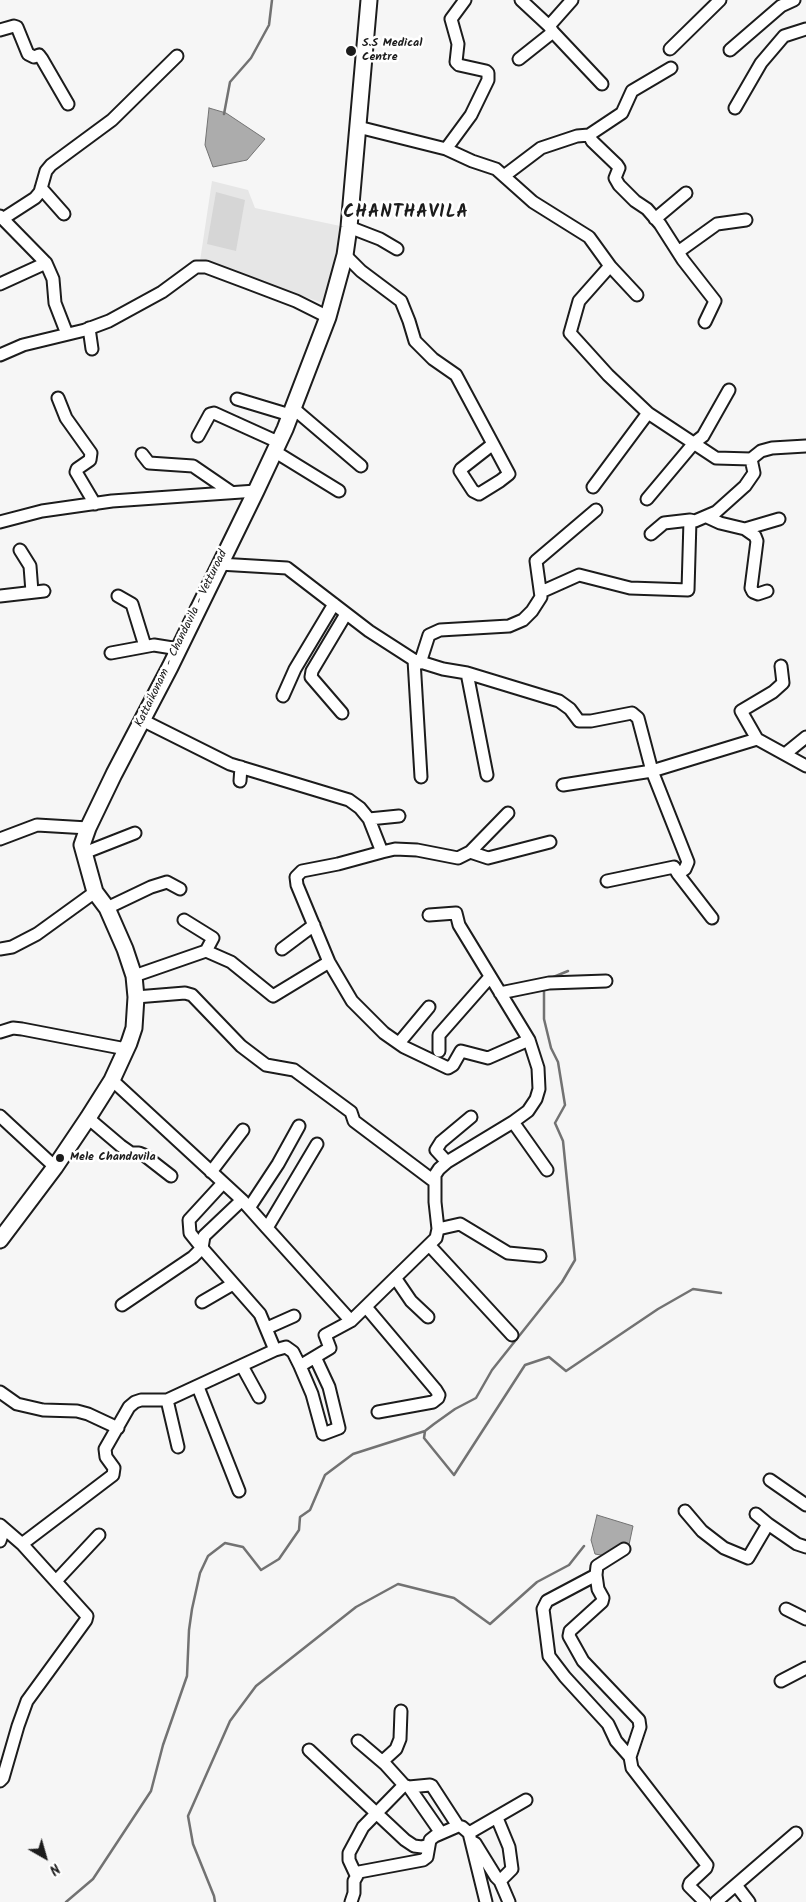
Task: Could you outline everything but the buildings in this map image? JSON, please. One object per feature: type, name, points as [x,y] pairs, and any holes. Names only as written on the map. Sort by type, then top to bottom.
[{"type":"main road","name":"Kattaikonam - Chandavila - Vetturoad","points":[[0,1240],[55,1167],[88,1118],[112,1080],[134,1028],[136,997],[134,976],[125,949],[106,908],[95,892],[82,845],[88,828],[179,649],[256,491],[291,412],[328,317],[345,255],[349,227],[368,0]]},
{"type":"street","points":[[446,149],[471,115],[488,80],[488,73],[486,71],[458,65],[456,62],[458,44],[451,19],[465,0]]},
{"type":"street","points":[[521,0],[602,84]]},
{"type":"street","points":[[519,59],[551,29],[572,0]]},
{"type":"street","points":[[670,49],[720,0]]},
{"type":"street","points":[[730,50],[781,6],[794,0]]},
{"type":"street","points":[[0,30],[14,26],[17,27],[28,54],[34,57],[39,55],[68,104]]},
{"type":"street","points":[[735,108],[761,64],[784,36],[806,29]]},
{"type":"street","points":[[67,334],[55,303],[53,279],[46,263],[2,217],[35,198],[41,188],[46,171],[51,165],[112,120],[177,56]]},
{"type":"street","points":[[504,176],[541,148],[576,136],[589,135],[622,113],[632,91],[671,68]]},
{"type":"street","points":[[358,126],[446,149],[496,169],[533,202],[589,237],[610,266],[636,295]]},
{"type":"street","points":[[589,135],[592,141],[618,165],[619,168],[615,178],[619,185],[655,218],[715,301],[705,322]]},
{"type":"street","points":[[41,188],[64,214]]},
{"type":"street","points":[[655,218],[686,194]]},
{"type":"street","points":[[678,252],[717,224],[746,220]]},
{"type":"street","points":[[349,227],[380,239],[397,250]]},
{"type":"street","points":[[345,255],[401,301],[415,341],[433,359],[456,375],[493,444],[509,474],[480,494],[473,491],[460,471],[456,472],[493,444]]},
{"type":"street","points":[[0,284],[46,263]]},
{"type":"street","points":[[610,266],[579,301],[570,334],[608,375],[648,413],[716,458],[751,460],[761,451],[772,448],[806,446]]},
{"type":"street","points":[[0,355],[23,345],[109,322],[147,301],[196,267],[206,267],[246,282],[296,301],[328,317]]},
{"type":"street","points":[[89,328],[92,349]]},
{"type":"street","points":[[646,499],[694,443],[704,436],[729,390]]},
{"type":"street","points":[[58,398],[66,418],[91,453],[90,460],[77,469],[76,472],[95,504]]},
{"type":"street","points":[[237,399],[291,412],[361,466]]},
{"type":"street","points":[[198,436],[210,414],[214,413],[276,446],[339,491]]},
{"type":"street","points":[[593,487],[648,413]]},
{"type":"street","points":[[142,454],[149,463],[194,466],[231,492]]},
{"type":"street","points":[[651,534],[664,523],[695,521],[716,512],[745,486],[754,473],[751,460]]},
{"type":"street","points":[[1,518],[136,498],[256,491]]},
{"type":"street","points":[[421,777],[417,662],[429,635],[440,630],[509,626],[523,620],[532,612],[541,597],[536,561],[596,510]]},
{"type":"street","points":[[707,517],[745,529],[753,534],[757,541],[751,588],[753,592],[758,594],[767,591]]},
{"type":"street","points":[[745,529],[779,519]]},
{"type":"street","points":[[541,592],[578,575],[630,588],[688,590],[690,520]]},
{"type":"street","points":[[20,550],[30,566],[32,592]]},
{"type":"street","points":[[219,564],[287,568],[346,614],[417,662],[443,669],[467,672],[559,701],[570,709],[579,721],[591,721],[632,713],[638,718],[652,771],[688,862],[685,869],[678,874]]},
{"type":"street","points":[[0,596],[44,590]]},
{"type":"street","points":[[118,596],[132,604],[145,646]]},
{"type":"street","points":[[283,696],[294,669],[334,604]]},
{"type":"street","points":[[342,713],[311,677],[312,671],[346,614]]},
{"type":"street","points":[[111,653],[154,644],[179,649]]},
{"type":"street","points":[[781,666],[783,683],[773,692],[741,711],[757,738],[806,766]]},
{"type":"street","points":[[467,672],[488,775]]},
{"type":"street","points":[[142,720],[197,748],[241,767],[349,800],[360,808],[369,819],[382,852]]},
{"type":"street","points":[[785,754],[806,737]]},
{"type":"street","points":[[563,784],[652,771],[757,738]]},
{"type":"street","points":[[240,782],[241,767]]},
{"type":"street","points":[[461,1052],[453,1065],[448,1068],[411,1050],[384,1033],[352,1002],[329,962],[297,885],[296,877],[302,871],[395,850],[417,850],[458,858],[470,852],[508,813]]},
{"type":"street","points":[[369,819],[399,816]]},
{"type":"street","points":[[0,840],[37,825],[88,828]]},
{"type":"street","points":[[84,852],[135,833]]},
{"type":"street","points":[[470,852],[488,858],[550,842]]},
{"type":"street","points":[[607,881],[674,867],[712,918]]},
{"type":"street","points":[[106,908],[151,887],[167,882],[180,889]]},
{"type":"street","points":[[0,949],[12,947],[37,934],[95,892]]},
{"type":"street","points":[[300,1366],[330,1348],[325,1335],[351,1321],[430,1246],[436,1238],[438,1229],[434,1202],[435,1175],[447,1162],[528,1111],[539,1089],[538,1068],[529,1040],[459,925],[456,913],[429,915]]},
{"type":"street","points":[[134,976],[206,951],[213,938],[184,920]]},
{"type":"street","points":[[282,949],[314,925]]},
{"type":"street","points":[[206,951],[231,962],[273,996],[329,962]]},
{"type":"street","points":[[439,1051],[439,1035],[490,977]]},
{"type":"street","points":[[500,993],[549,984],[606,981]]},
{"type":"street","points":[[136,997],[192,995],[241,1046],[266,1065],[294,1070],[351,1112],[354,1121],[435,1182]]},
{"type":"street","points":[[400,1043],[430,1007]]},
{"type":"street","points":[[0,1032],[13,1028],[22,1029],[126,1049]]},
{"type":"street","points":[[411,1050],[461,1052],[488,1058],[529,1040]]},
{"type":"street","points":[[112,1080],[246,1204],[351,1321]]},
{"type":"street","points":[[0,1116],[55,1167]]},
{"type":"street","points":[[447,1162],[436,1150],[441,1142],[471,1117]]},
{"type":"street","points":[[88,1118],[126,1149],[131,1152],[139,1152],[171,1176]]},
{"type":"street","points":[[513,1122],[547,1170]]},
{"type":"street","points":[[122,1305],[193,1257],[202,1248],[204,1236],[246,1204],[278,1164],[298,1126]]},
{"type":"street","points":[[211,1172],[243,1130]]},
{"type":"street","points":[[267,1228],[317,1144]]},
{"type":"street","points":[[223,1183],[189,1220],[190,1233],[260,1314],[275,1350]]},
{"type":"street","points":[[438,1229],[460,1224],[508,1253],[540,1256]]},
{"type":"street","points":[[430,1246],[512,1335]]},
{"type":"street","points":[[396,1279],[412,1301],[428,1317]]},
{"type":"street","points":[[202,1302],[234,1284]]},
{"type":"street","points":[[366,1307],[439,1395],[433,1402],[378,1412]]},
{"type":"street","points":[[267,1328],[294,1316]]},
{"type":"street","points":[[22,1544],[113,1475],[114,1468],[104,1453],[129,1407],[135,1402],[141,1400],[168,1400],[275,1350],[286,1347],[292,1352],[300,1366],[312,1394],[323,1434],[340,1428],[329,1387],[316,1357]]},
{"type":"street","points":[[242,1366],[259,1397]]},
{"type":"street","points":[[198,1387],[239,1491]]},
{"type":"street","points":[[0,1392],[17,1404],[43,1410],[77,1411],[118,1428]]},
{"type":"street","points":[[168,1400],[178,1447]]},
{"type":"street","points":[[770,1480],[806,1505]]},
{"type":"street","points":[[685,1512],[702,1530],[724,1548],[748,1558],[768,1524]]},
{"type":"street","points":[[756,1514],[796,1544],[806,1547]]},
{"type":"street","points":[[0,1781],[3,1778],[18,1726],[28,1701],[87,1616],[22,1544],[2,1527]]},
{"type":"street","points":[[0,1541],[2,1527]]},
{"type":"street","points":[[56,1581],[99,1536]]},
{"type":"street","points":[[624,1549],[597,1566],[596,1575],[598,1589],[603,1598],[602,1602],[570,1631],[569,1636],[583,1661],[639,1720],[640,1727],[630,1757],[632,1768],[707,1865],[689,1886],[705,1902]]},
{"type":"street","points":[[596,1575],[547,1601],[543,1609],[549,1656],[565,1677],[608,1724],[616,1741],[630,1757]]},
{"type":"street","points":[[786,1609],[806,1619]]},
{"type":"street","points":[[781,1681],[806,1668]]},
{"type":"street","points":[[385,1764],[386,1759],[396,1749],[400,1739],[401,1712]]},
{"type":"street","points":[[358,1741],[407,1786],[441,1833]]},
{"type":"street","points":[[309,1750],[405,1840],[414,1846],[429,1846]]},
{"type":"street","points":[[356,1875],[349,1860],[349,1853],[363,1827],[376,1812],[407,1786],[430,1785],[458,1826],[469,1833],[489,1867],[500,1881],[509,1902]]},
{"type":"street","points":[[469,1833],[526,1800]]},
{"type":"street","points":[[497,1818],[509,1847],[512,1869],[500,1881]]},
{"type":"street","points":[[351,1902],[354,1893],[354,1882],[359,1872],[423,1860],[427,1857],[430,1840],[458,1826]]},
{"type":"street","points":[[469,1833],[486,1902]]},
{"type":"street","points":[[716,1902],[796,1833]]},
{"type":"street","points":[[736,1885],[749,1902]]},
{"type":"shaded area","points":[[209,108],[226,113],[265,139],[247,160],[213,167],[205,145]]},
{"type":"shaded area","points":[[212,181],[248,190],[255,208],[345,227],[326,304],[200,261]]},
{"type":"shaded area","points":[[216,192],[245,200],[236,251],[207,244]]},
{"type":"shaded area","points":[[597,1515],[633,1526],[629,1545],[618,1558],[595,1554],[591,1540]]},
{"type":"waterway","points":[[224,114],[230,82],[251,58],[269,25],[272,0]]},
{"type":"waterway","points":[[551,978],[568,971]]},
{"type":"waterway","points":[[544,988],[544,1019],[551,1048],[558,1062],[565,1105],[555,1123],[563,1141],[575,1260],[562,1282],[492,1370],[476,1398],[455,1409],[434,1424],[425,1431],[424,1438],[454,1475],[525,1365],[549,1357],[566,1371],[658,1309],[693,1289],[721,1293]]},
{"type":"waterway","points":[[66,1902],[93,1879],[151,1791],[163,1745],[187,1676],[192,1609],[200,1573],[208,1556],[225,1543],[243,1547],[261,1570],[279,1559],[299,1530],[300,1517],[310,1510],[325,1475],[353,1454],[425,1431]]},
{"type":"waterway","points":[[215,1902],[193,1844],[188,1816],[230,1721],[256,1686],[356,1607],[398,1584],[454,1598],[490,1624],[537,1582],[569,1565],[584,1546]]},
{"type":"place","name":"S.S Medical Centre","points":[[351,51]]},
{"type":"place","name":"Mele Chandavila","points":[[60,1158]]},
{"type":"district","name":"CHANTHAVILA","points":[[406,214]]}]
